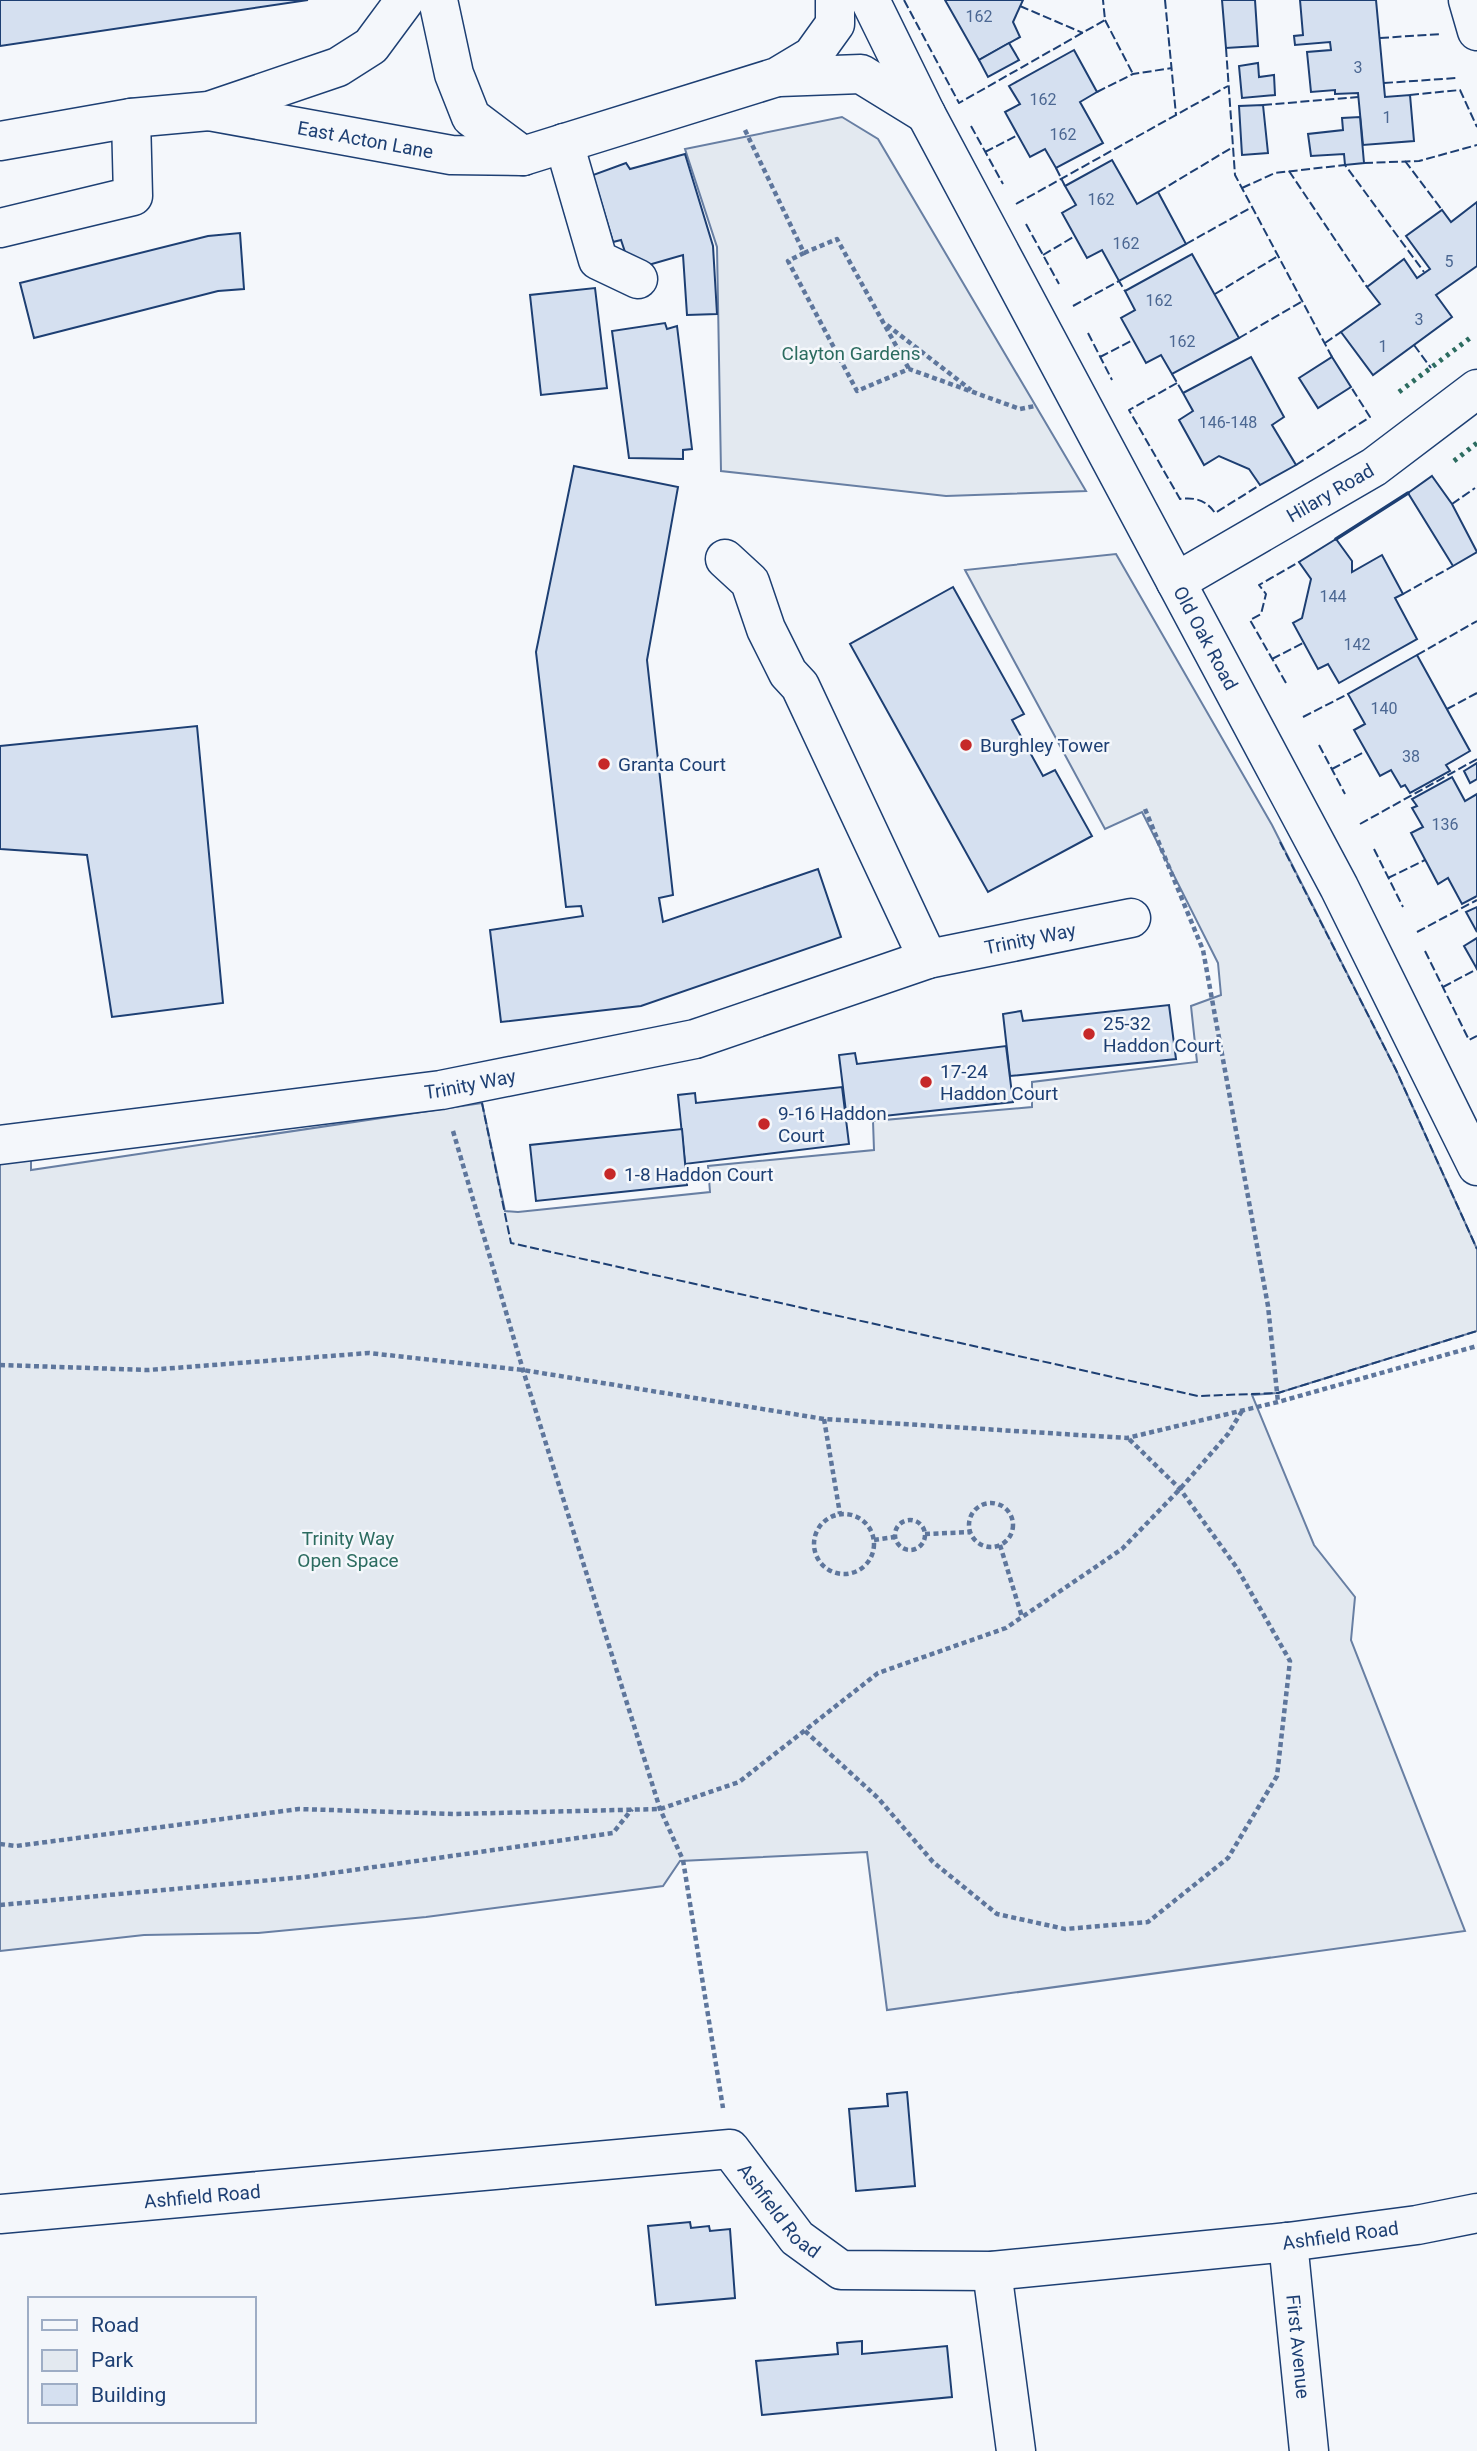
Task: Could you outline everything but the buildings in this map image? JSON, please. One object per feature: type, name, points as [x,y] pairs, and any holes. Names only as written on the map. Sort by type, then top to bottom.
[{"type":"street","name":"East Acton Lane","points":[[0,141],[131,118],[209,111],[338,67],[371,46],[405,0]]},
{"type":"street","points":[[438,0],[454,75],[471,117],[523,156]]},
{"type":"street","points":[[777,77],[812,56],[835,24],[835,0]]},
{"type":"street","name":"Old Oak Road","points":[[870,0],[926,114],[1339,887],[1477,1166]]},
{"type":"street","points":[[1468,0],[1477,31]]},
{"type":"street","points":[[777,77],[861,74],[926,114]]},
{"type":"street","name":"East Acton Lane","points":[[209,111],[451,155],[523,156],[777,77]]},
{"type":"street","points":[[0,228],[133,196],[131,118]]},
{"type":"street","points":[[564,143],[598,260],[638,279]]},
{"type":"street","name":"Hilary Road","points":[[1176,582],[1374,467],[1477,389]]},
{"type":"street","points":[[725,559],[750,582],[770,637],[788,673],[800,686],[928,959]]},
{"type":"street","name":"Trinity Way","points":[[0,1145],[441,1090],[695,1039],[928,959],[1131,918]]},
{"type":"street","name":"Ashfield Road","points":[[0,2214],[730,2149],[797,2238],[841,2270],[992,2271],[1288,2242],[1417,2225],[1477,2213]]},
{"type":"street","name":"First Avenue","points":[[1288,2242],[1309,2451]]},
{"type":"street","points":[[992,2271],[1016,2451]]},
{"type":"path","points":[[744,127],[804,253]]},
{"type":"path","points":[[909,369],[857,391],[788,261],[837,239],[909,369],[1020,409],[1035,406],[1042,400]]},
{"type":"path","points":[[884,323],[974,393]]},
{"type":"path","points":[[1145,809],[1203,950],[1268,1306],[1278,1402]]},
{"type":"path","points":[[441,1090],[523,1370],[660,1809],[684,1860],[730,2149]]},
{"type":"path","points":[[0,1365],[148,1370],[369,1353],[523,1370],[824,1419],[1127,1438],[1278,1402],[1477,1346]]},
{"type":"path","points":[[0,1843],[16,1846],[299,1809],[455,1814],[660,1809],[739,1782],[878,1673],[1006,1628],[1122,1549],[1180,1489],[1227,1434],[1243,1410]]},
{"type":"path","points":[[824,1419],[840,1515]]},
{"type":"path","points":[[805,1730],[878,1798],[933,1862],[997,1914],[1065,1929],[1148,1922],[1227,1858],[1277,1776],[1290,1661],[1237,1568],[1180,1489],[1127,1438]]},
{"type":"path","points":[[984,1504],[998,1504],[1010,1513],[1013,1527],[1008,1540],[1000,1545],[981,1544],[971,1532],[970,1520],[984,1504]]},
{"type":"path","points":[[840,1515],[861,1519],[868,1526],[874,1540],[873,1554],[861,1569],[842,1574],[823,1566],[814,1548],[814,1538],[825,1520],[840,1515]]},
{"type":"path","points":[[909,1520],[919,1523],[925,1534],[924,1541],[913,1550],[900,1546],[895,1538],[900,1523],[909,1520]]},
{"type":"path","points":[[925,1534],[971,1532]]},
{"type":"path","points":[[874,1540],[895,1538]]},
{"type":"path","points":[[1000,1545],[1022,1617]]},
{"type":"path","points":[[0,1905],[304,1877],[600,1835],[613,1833],[632,1809]]},
{"type":"green space","name":"Clayton Gardens","points":[[842,117],[878,139],[1086,491],[946,496],[721,471],[717,247],[685,149]]},
{"type":"green space","name":"Trinity Way Open Space","points":[[1116,554],[1272,825],[1396,1070],[1477,1249],[1477,1331],[1278,1393],[1252,1395],[1314,1545],[1355,1597],[1351,1640],[1465,1931],[887,2010],[867,1852],[680,1861],[663,1886],[426,1917],[258,1933],[144,1935],[0,1951],[0,1157],[31,1153],[31,1170],[482,1103],[505,1211],[518,1212],[710,1192],[708,1166],[874,1150],[873,1121],[1032,1107],[1032,1082],[1197,1062],[1191,1006],[1221,995],[1218,963],[1142,812],[1105,829],[965,570]]},
{"type":"hedge","points":[[1399,392],[1470,338]]},
{"type":"hedge","points":[[1454,461],[1477,443]]},
{"type":"fence","points":[[904,0],[959,103],[1105,20],[1103,0]]},
{"type":"fence","points":[[1165,0],[1176,115]]},
{"type":"fence","points":[[1020,6],[1083,33]]},
{"type":"fence","points":[[1105,20],[1133,74]]},
{"type":"fence","points":[[1380,38],[1441,34]]},
{"type":"fence","points":[[1226,48],[1235,175],[1332,357]]},
{"type":"fence","points":[[1097,92],[1133,74],[1172,68]]},
{"type":"fence","points":[[1384,83],[1456,78]]},
{"type":"fence","points":[[1016,204],[1228,86]]},
{"type":"fence","points":[[1410,95],[1460,90],[1477,127]]},
{"type":"fence","points":[[1263,105],[1358,97]]},
{"type":"fence","points":[[971,126],[1003,184]]},
{"type":"fence","points":[[985,152],[1018,135]]},
{"type":"fence","points":[[1364,163],[1419,161],[1477,145]]},
{"type":"fence","points":[[1158,192],[1233,147]]},
{"type":"fence","points":[[1405,161],[1442,210]]},
{"type":"fence","points":[[1242,188],[1275,173],[1345,165],[1424,272]]},
{"type":"fence","points":[[1056,168],[1065,186]]},
{"type":"fence","points":[[1289,171],[1367,287]]},
{"type":"fence","points":[[1186,244],[1252,207]]},
{"type":"fence","points":[[1026,224],[1059,284]]},
{"type":"fence","points":[[1043,255],[1075,236]]},
{"type":"fence","points":[[1215,294],[1278,256]]},
{"type":"fence","points":[[1073,306],[1119,281],[1125,291]]},
{"type":"fence","points":[[1239,338],[1303,301]]},
{"type":"fence","points":[[1325,343],[1341,332]]},
{"type":"fence","points":[[1088,333],[1112,380]]},
{"type":"fence","points":[[1100,357],[1133,340]]},
{"type":"fence","points":[[1414,345],[1431,368]]},
{"type":"fence","points":[[1172,374],[1183,393]]},
{"type":"fence","points":[[1177,383],[1129,410],[1180,499],[1200,500],[1215,513],[1260,485]]},
{"type":"fence","points":[[1296,465],[1370,417],[1351,387]]},
{"type":"fence","points":[[1452,504],[1475,488]]},
{"type":"fence","points":[[1286,683],[1250,620],[1261,614],[1266,594],[1259,585],[1299,562]]},
{"type":"fence","points":[[1403,594],[1453,566]]},
{"type":"fence","points":[[1417,655],[1477,621]]},
{"type":"fence","points":[[1272,659],[1303,643]]},
{"type":"fence","points":[[1447,709],[1477,693]]},
{"type":"fence","points":[[1303,717],[1348,694]]},
{"type":"fence","points":[[1319,745],[1345,794]]},
{"type":"fence","points":[[1332,769],[1366,751]]},
{"type":"fence","points":[[1360,824],[1477,759]]},
{"type":"fence","points":[[1280,842],[1396,1070],[1477,1249]]},
{"type":"fence","points":[[1374,849],[1403,907]]},
{"type":"fence","points":[[1388,878],[1425,860]]},
{"type":"fence","points":[[1417,932],[1477,900]]},
{"type":"fence","points":[[1425,951],[1469,1040],[1477,1036]]},
{"type":"fence","points":[[1443,987],[1477,969]]},
{"type":"fence","points":[[482,1103],[511,1243],[1198,1396],[1278,1393],[1477,1331]]},
{"type":"wall","points":[[1336,539],[1408,493]]},
{"type":"place","name":"Burghley Tower","points":[[966,745]]},
{"type":"place","name":"Granta Court","points":[[604,764]]},
{"type":"place","name":"25-32 Haddon Court","points":[[1089,1034]]},
{"type":"place","name":"17-24 Haddon Court","points":[[926,1082]]},
{"type":"place","name":"9-16 Haddon Court","points":[[764,1124]]},
{"type":"place","name":"1-8 Haddon Court","points":[[610,1174]]}]
